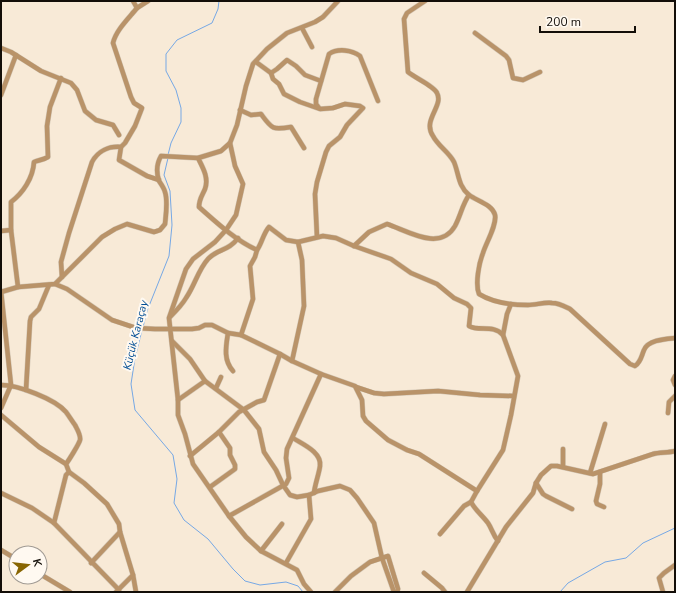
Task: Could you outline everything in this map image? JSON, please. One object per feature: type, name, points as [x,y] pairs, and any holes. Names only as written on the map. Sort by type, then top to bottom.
[{"type":"street","points":[[133,1],[137,8]]},
{"type":"street","points":[[148,1],[137,8],[114,38],[114,43],[131,97],[134,103],[142,108],[135,126],[121,147],[119,160],[147,176],[159,180]]},
{"type":"street","points":[[311,592],[304,584],[297,570],[261,551],[246,536],[229,516],[193,464],[178,415],[178,400],[169,318],[186,269],[193,259],[215,242],[226,230],[236,215],[243,187],[235,166],[230,143],[253,64],[267,49],[287,33],[302,28],[323,17],[338,1]]},
{"type":"street","points":[[425,1],[407,13],[404,19],[408,72],[434,89],[438,94],[438,99],[429,128],[435,140],[450,155],[454,162],[460,184],[469,195],[491,208],[495,215],[494,222],[482,254],[477,284],[479,294],[484,297],[511,304],[533,305],[551,302],[570,309],[630,364],[635,366],[642,359],[644,349],[648,344],[667,338],[675,338]]},
{"type":"street","points":[[302,28],[312,46]]},
{"type":"street","points":[[475,33],[506,56],[509,60],[513,78],[522,80],[540,72]]},
{"type":"street","points":[[1,48],[16,55],[38,69],[71,83],[77,90],[85,111],[96,120],[113,125],[119,135]]},
{"type":"street","points":[[320,109],[316,104],[321,80],[329,54],[334,51],[349,51],[356,54],[361,59],[378,101]]},
{"type":"street","points":[[1,95],[16,55]]},
{"type":"street","points":[[271,73],[287,60],[305,75],[321,80]]},
{"type":"street","points":[[256,62],[271,73],[273,79],[279,84],[284,94],[320,109],[333,108],[345,104],[360,106],[363,108],[347,125],[340,137],[329,146],[326,152],[315,194],[318,237]]},
{"type":"street","points":[[18,288],[11,230],[11,202],[17,197],[29,181],[34,169],[34,162],[44,160],[48,157],[47,126],[50,107],[61,78]]},
{"type":"street","points":[[240,110],[251,115],[261,114],[274,129],[291,127],[304,148]]},
{"type":"street","points":[[55,284],[102,237],[115,229],[127,224],[154,232],[160,230],[166,224],[165,192],[159,180],[157,164],[161,156],[198,158],[221,150],[230,143]]},
{"type":"street","points":[[62,277],[61,262],[92,162],[96,155],[112,146],[121,147]]},
{"type":"street","points":[[198,158],[207,180],[205,188],[199,199],[199,207],[226,230],[257,250]]},
{"type":"street","points":[[354,246],[369,232],[388,224],[424,238],[444,236],[455,226],[463,203],[469,195]]},
{"type":"street","points":[[241,335],[253,299],[250,266],[266,230],[269,227],[286,240],[298,242],[323,236],[336,238],[391,259],[411,273],[437,284],[454,298],[467,304],[471,308],[469,326],[472,328],[494,329],[501,332],[518,376],[503,450],[476,491],[471,502],[464,506],[440,534]]},
{"type":"street","points":[[1,231],[11,230]]},
{"type":"street","points":[[169,318],[186,298],[206,260],[230,247],[238,238]]},
{"type":"street","points":[[292,361],[304,306],[302,260],[298,242]]},
{"type":"street","points":[[1,408],[11,385],[1,292],[18,288],[55,284],[68,289],[112,320],[136,328],[155,329],[192,329],[205,325],[212,325],[228,333],[241,335],[321,374],[374,393],[384,394],[438,391],[480,395],[514,396]]},
{"type":"street","points":[[26,390],[30,321],[31,317],[39,309],[49,285]]},
{"type":"street","points":[[503,335],[507,314],[511,304]]},
{"type":"street","points":[[228,333],[226,357],[232,371]]},
{"type":"street","points":[[171,341],[190,359],[205,380],[244,410],[259,429],[264,452],[276,470],[283,486],[290,495],[298,497],[340,486],[350,490],[374,523],[382,558],[394,592]]},
{"type":"street","points":[[190,456],[219,432],[239,412],[257,402],[264,400],[280,354]]},
{"type":"street","points":[[229,516],[286,484],[289,478],[286,458],[287,449],[321,374]]},
{"type":"street","points":[[675,376],[672,380],[675,385]]},
{"type":"street","points":[[216,388],[221,377]]},
{"type":"street","points":[[178,400],[205,380]]},
{"type":"street","points":[[1,385],[11,385],[26,390],[54,403],[66,412],[79,433],[80,440],[66,464]]},
{"type":"street","points":[[356,387],[362,400],[363,416],[366,421],[388,440],[407,450],[419,454],[476,491]]},
{"type":"street","points":[[668,413],[669,402],[675,396]]},
{"type":"street","points":[[1,415],[39,447],[66,464],[69,472],[84,483],[107,504],[119,524],[133,575],[136,592]]},
{"type":"street","points":[[590,473],[605,424]]},
{"type":"street","points":[[210,487],[235,469],[235,465],[230,455],[230,448],[219,432]]},
{"type":"street","points":[[286,563],[312,519],[312,494],[320,466],[320,461],[314,452],[293,438]]},
{"type":"street","points":[[562,449],[563,466]]},
{"type":"street","points":[[467,592],[498,541],[533,493],[536,483],[546,469],[551,466],[563,466],[594,474],[653,454],[661,452],[670,453],[675,451]]},
{"type":"street","points":[[54,523],[66,476],[69,472]]},
{"type":"street","points":[[600,472],[600,484],[596,501],[597,504],[604,507]]},
{"type":"street","points":[[536,483],[543,494],[572,509]]},
{"type":"street","points":[[1,493],[32,508],[54,523],[118,591],[133,575]]},
{"type":"street","points":[[471,502],[474,508],[488,524],[493,535],[498,541]]},
{"type":"street","points":[[261,551],[282,524]]},
{"type":"street","points":[[92,563],[120,532]]},
{"type":"street","points":[[335,592],[351,576],[370,562],[388,556],[398,589],[397,592]]},
{"type":"street","points":[[662,592],[659,578],[675,565]]},
{"type":"street","points":[[424,573],[445,592]]},
{"type":"street","points":[[48,579],[70,592]]},
{"type":"waterway","name":"Küçük Karaçay","points":[[168,155],[171,143],[181,122],[181,108],[176,90],[166,71],[166,54],[177,40],[212,23],[218,9],[219,1]]},
{"type":"waterway","name":"Küçük Karaçay","points":[[143,327],[147,311],[169,256],[172,225],[170,191],[164,175],[168,158]]},
{"type":"waterway","name":"Küçük Karaçay","points":[[142,330],[135,358],[131,384],[135,410],[173,455],[177,479],[174,503],[184,520],[208,539],[245,581],[260,585],[286,582],[298,586],[303,592]]},
{"type":"waterway","points":[[560,592],[568,583],[605,562],[626,558],[643,543],[675,528]]}]
